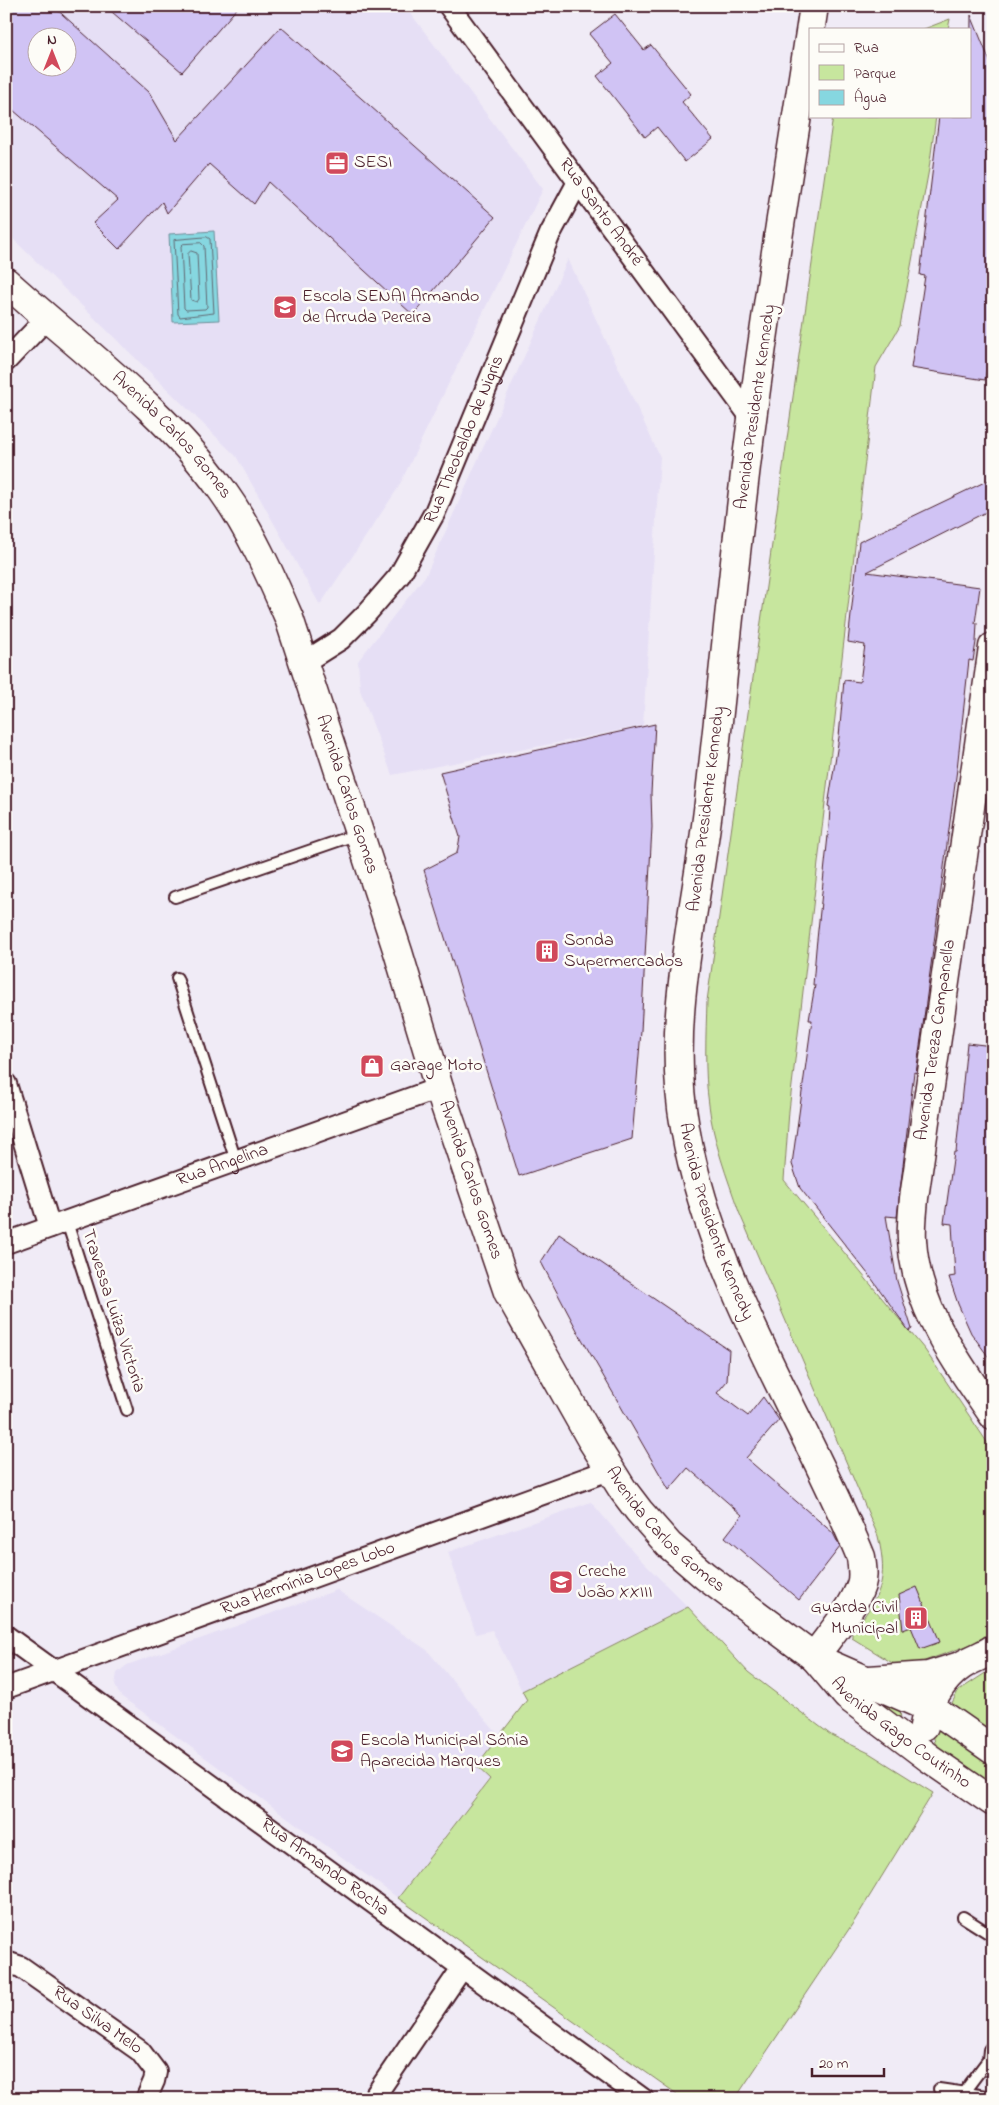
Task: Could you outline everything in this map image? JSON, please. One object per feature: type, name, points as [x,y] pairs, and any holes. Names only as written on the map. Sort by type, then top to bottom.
[{"type":"main road","name":"Avenida Presidente Kennedy","points":[[811,28],[814,6]]},
{"type":"main road","name":"Avenida Presidente Kennedy","points":[[809,39],[752,419],[708,812],[682,991],[679,1074],[684,1124],[691,1163],[714,1238],[733,1285],[861,1557],[863,1568],[862,1583],[854,1599],[814,1657]]},
{"type":"main road","name":"Avenida Carlos Gomes","points":[[6,282],[162,419],[200,461],[223,491],[269,570],[289,618],[398,952],[439,1088],[508,1292],[544,1359],[609,1470],[639,1511],[670,1545],[731,1596],[814,1657],[864,1681],[929,1708],[989,1747]]},
{"type":"main road","name":"Avenida Tereza Campanella","points":[[993,647],[914,1198],[912,1239],[916,1272],[925,1304],[935,1326],[993,1415]]},
{"type":"main road","points":[[864,1681],[928,1676],[960,1666],[993,1649]]},
{"type":"main road","name":"Avenida Gago Coutinho","points":[[814,1657],[847,1696],[929,1758],[988,1796]]},
{"type":"main road","points":[[929,1758],[924,1743],[924,1732],[929,1708],[941,1686],[960,1666]]},
{"type":"street","name":"Rua Santo André","points":[[449,6],[752,419]]},
{"type":"street","name":"Rua Theobaldo de Nigris","points":[[303,663],[341,639],[354,627],[403,568],[435,512],[550,234],[578,182]]},
{"type":"street","points":[[6,361],[46,319]]},
{"type":"street","points":[[6,1084],[59,1224]]},
{"type":"street","name":"Rua Angelina","points":[[6,1242],[439,1088]]},
{"type":"street","name":"Rua Hermínia Lopes Lobo","points":[[6,1688],[609,1470]]},
{"type":"street","name":"Rua Armando Rocha","points":[[6,1636],[643,2099]]},
{"type":"street","name":"Rua Silva Melo","points":[[6,1962],[21,1967],[140,2051],[156,2072],[146,2099]]},
{"type":"street","points":[[373,2099],[462,1968]]},
{"type":"lane","points":[[175,897],[358,834]]},
{"type":"lane","points":[[177,978],[236,1161]]},
{"type":"lane","name":"Travessa Luiza Victoria","points":[[59,1224],[127,1410]]},
{"type":"lane","points":[[963,1916],[993,1936]]},
{"type":"lane","points":[[964,2092],[988,2060],[989,2050],[993,2044]]},
{"type":"lane","points":[[939,2089],[993,2097]]},
{"type":"shaded area","name":"Escola SENAI Armando de Arruda Pereira","points":[[6,6],[405,6],[543,189],[398,488],[320,605],[236,456],[6,232]]},
{"type":"shaded area","points":[[568,259],[660,457],[643,726],[392,775],[360,690],[358,661],[426,575]]},
{"type":"shaded area","name":"Creche João XXIII","points":[[591,1502],[639,1558],[688,1607],[522,1691],[492,1630],[476,1634],[448,1552]]},
{"type":"shaded area","name":"Escola Municipal Sônia Aparecida Marques","points":[[337,1590],[427,1650],[499,1736],[476,1766],[490,1778],[398,1898],[122,1697],[115,1685],[117,1673],[127,1665]]},
{"type":"green space","points":[[950,19],[948,28],[927,28]]},
{"type":"green space","points":[[833,118],[936,118],[929,169],[900,326],[876,367],[789,1111],[784,1180],[925,1350],[993,1451],[993,1630],[975,1643],[916,1664],[903,1665],[894,1664],[852,1638],[852,1633],[880,1588],[883,1566],[878,1536],[739,1212],[721,1159],[711,1118],[706,1079],[707,1001]]},
{"type":"green space","points":[[688,1607],[748,1672],[831,1735],[869,1753],[933,1793],[855,1920],[735,2099],[684,2099],[398,1898],[490,1779],[476,1766],[527,1700],[522,1691]]},
{"type":"green space","points":[[993,1668],[993,1735],[951,1705],[958,1691]]},
{"type":"green space","points":[[861,1692],[900,1706],[901,1723]]},
{"type":"green space","points":[[936,1724],[993,1762],[993,1781],[978,1778],[936,1747],[932,1730]]},
{"type":"water","points":[[214,231],[219,320],[173,322],[169,234]]},
{"type":"building","points":[[6,6],[53,6],[78,28],[28,28],[28,78],[78,78],[78,28],[149,92],[177,140],[281,27],[495,217],[413,315],[268,182],[254,204],[209,164],[167,213],[162,202],[119,249],[93,223],[118,200],[6,104]]},
{"type":"building","points":[[105,6],[239,6],[182,72]]},
{"type":"building","points":[[615,14],[644,50],[651,45],[691,94],[682,102],[713,139],[685,162],[657,127],[645,137],[597,76],[613,63],[589,34]]},
{"type":"building","points":[[971,15],[993,69],[993,328],[985,380],[911,368],[925,276],[920,275],[939,118],[972,118]]},
{"type":"building","points":[[993,478],[990,510],[867,572],[980,587],[975,623],[977,623],[976,642],[973,661],[969,660],[957,769],[923,1025],[916,1073],[914,1072],[897,1217],[886,1216],[897,1281],[912,1329],[909,1331],[872,1279],[800,1188],[792,1164],[812,1020],[809,1020],[815,985],[813,985],[816,949],[829,826],[830,807],[828,806],[839,737],[844,680],[860,682],[865,645],[848,642],[859,542]]},
{"type":"building","name":"Sonda Supermercados","points":[[655,724],[651,793],[652,827],[641,1031],[632,1139],[519,1176],[424,870],[457,853],[460,837],[440,772]]},
{"type":"building","points":[[967,1043],[993,1046],[993,1363],[971,1333],[958,1304],[949,1277],[955,1276],[952,1224],[944,1223],[954,1152],[956,1152]]},
{"type":"building","points":[[559,1234],[729,1350],[727,1381],[717,1393],[748,1416],[763,1397],[779,1420],[746,1458],[833,1533],[840,1547],[799,1600],[725,1537],[742,1515],[688,1468],[669,1490],[579,1334],[541,1262]]},
{"type":"building","name":"Guarda Civil Municipal","points":[[917,1587],[940,1642],[920,1649],[911,1627],[903,1630],[899,1595]]},
{"type":"place","name":"SESI","points":[[337,163]]},
{"type":"place","name":"Escola SENAI Armando de Arruda Pereira","points":[[285,307]]},
{"type":"place","name":"Sonda Supermercados","points":[[547,951]]},
{"type":"place","name":"Garage Moto","points":[[372,1066]]},
{"type":"place","name":"Creche João XXIII","points":[[561,1582]]},
{"type":"place","name":"Guarda Civil Municipal","points":[[916,1618]]},
{"type":"place","name":"Escola Municipal Sônia Aparecida Marques","points":[[342,1751]]}]
